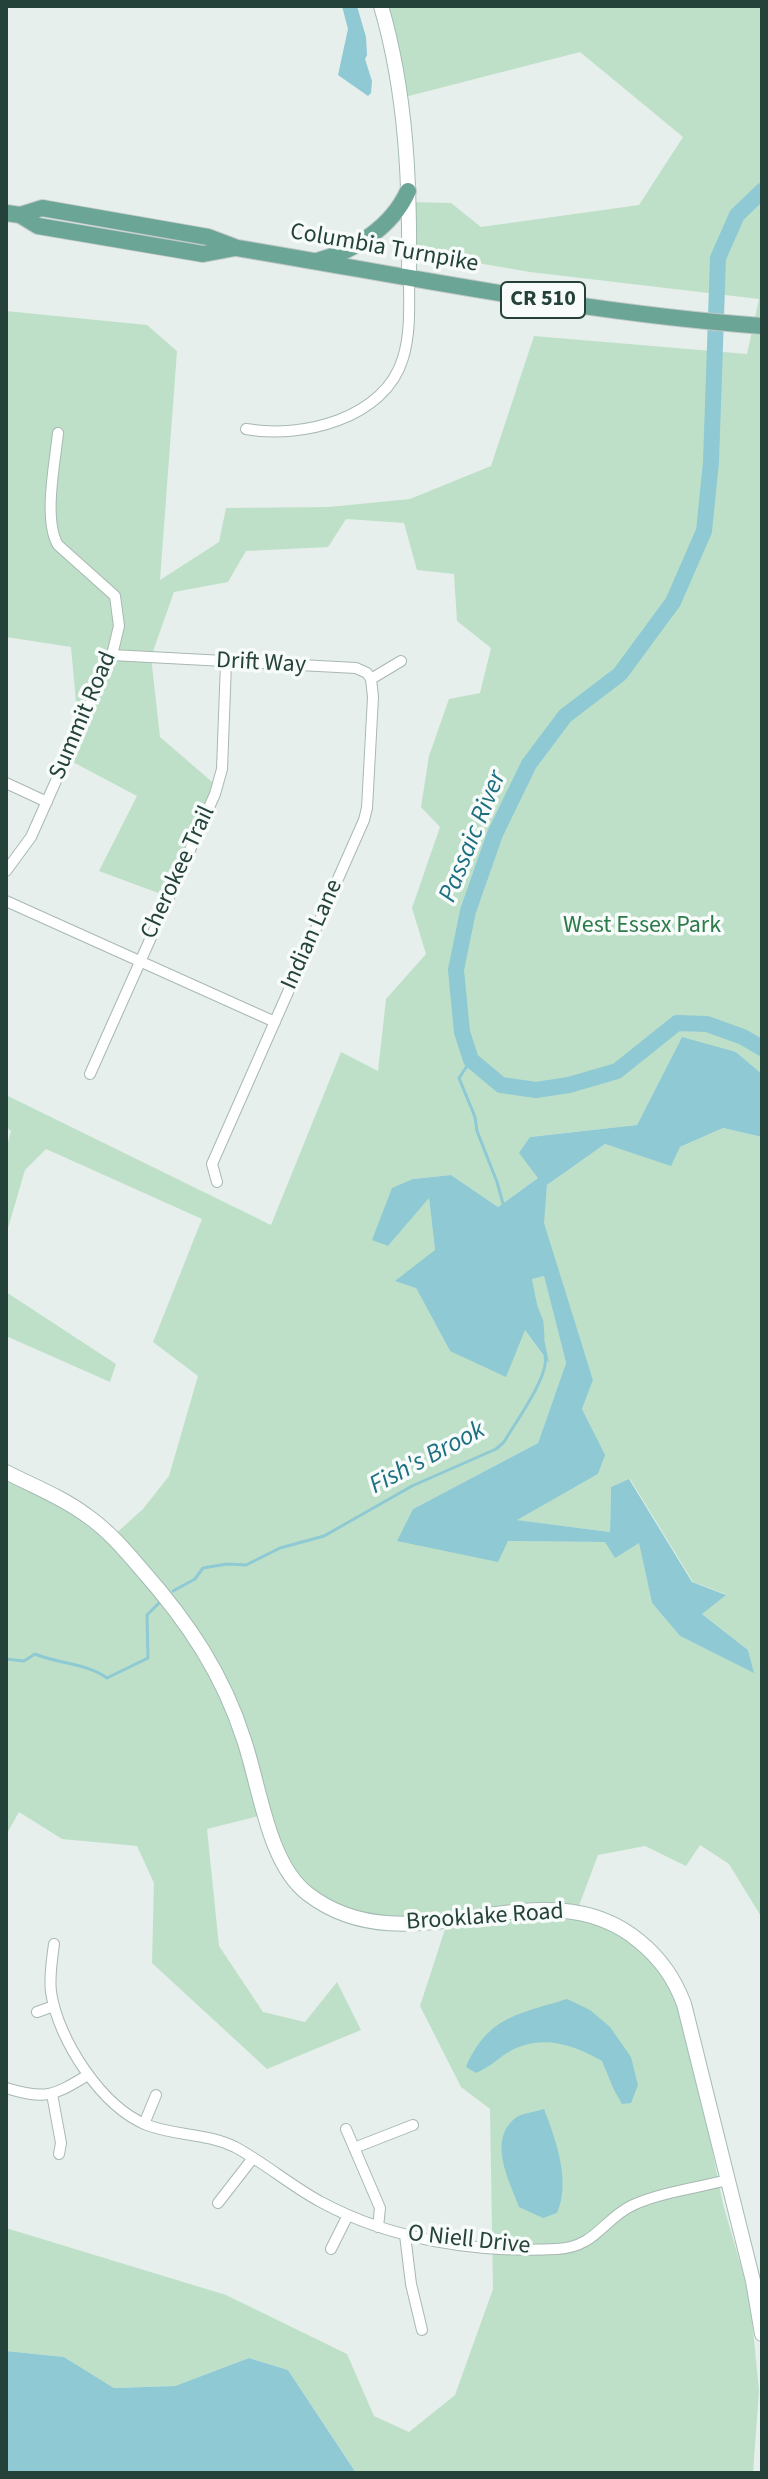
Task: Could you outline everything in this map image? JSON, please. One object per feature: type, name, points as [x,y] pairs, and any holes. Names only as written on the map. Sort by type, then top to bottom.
[{"type":"main road","points":[[316,261],[349,249],[375,233],[398,208],[408,191]]},
{"type":"main road","name":"Columbia Turnpike","points":[[13,214],[42,208],[208,237],[237,248],[535,299],[759,326]]},
{"type":"street","points":[[246,429],[268,433],[300,432],[334,422],[366,405],[389,386],[403,360],[407,341],[409,277],[408,151],[400,93],[381,6]]},
{"type":"street","name":"Summit Road","points":[[6,871],[26,846],[47,802],[112,655],[119,626],[115,596],[58,545],[51,528],[58,433]]},
{"type":"street","name":"Drift Way","points":[[112,655],[356,668],[367,673],[371,679]]},
{"type":"street","points":[[371,679],[401,661]]},
{"type":"street","name":"Cherokee Trail","points":[[90,1074],[219,781],[226,663]]},
{"type":"street","name":"Indian Lane","points":[[217,1182],[212,1164],[364,820],[373,697],[371,679]]},
{"type":"street","points":[[6,783],[47,802]]},
{"type":"street","points":[[6,901],[275,1022]]},
{"type":"street","name":"Brooklake Road","points":[[6,1472],[72,1505],[106,1530],[185,1621],[214,1665],[232,1705],[280,1859],[297,1884],[309,1895],[363,1920],[405,1925],[535,1909],[571,1910],[610,1922],[649,1949],[667,1968],[684,2004],[753,2281],[762,2334]]},
{"type":"street","points":[[37,2012],[54,2006],[50,1978],[54,1944]]},
{"type":"street","name":"O Niell Drive","points":[[54,2006],[88,2075],[112,2104],[144,2124],[161,2130],[211,2137],[238,2149],[295,2187],[348,2215],[405,2235],[475,2245],[559,2249],[587,2242],[617,2215],[635,2204],[727,2180]]},
{"type":"street","points":[[6,2088],[32,2096],[52,2094],[88,2075]]},
{"type":"street","points":[[52,2094],[61,2143],[59,2154]]},
{"type":"street","points":[[144,2124],[156,2095]]},
{"type":"street","points":[[354,2148],[413,2125]]},
{"type":"street","points":[[346,2129],[380,2208],[378,2227]]},
{"type":"street","points":[[218,2203],[253,2158]]},
{"type":"street","points":[[331,2249],[348,2215]]},
{"type":"street","points":[[405,2235],[411,2284],[422,2330]]},
{"type":"green space","name":"West Essex Park","points":[[374,6],[762,6],[762,1074],[736,1052],[680,1041],[637,1125],[530,1137],[538,1178],[498,1207],[451,1175],[413,1179],[388,1246],[429,1197],[435,1250],[416,1288],[450,1351],[525,1330],[547,1361],[532,1278],[544,1276],[566,1363],[538,1443],[413,1509],[508,1541],[639,1542],[652,1603],[680,1636],[753,1672],[748,1650],[701,1613],[725,1594],[693,1582],[630,1479],[611,1487],[610,1532],[516,1520],[598,1474],[604,1455],[582,1409],[593,1380],[543,1223],[547,1185],[605,1144],[671,1165],[680,1147],[723,1128],[762,1137],[762,1918],[729,1864],[700,1845],[686,1866],[645,1846],[598,1855],[577,1911],[646,1944],[681,1996],[723,2204],[750,2298],[759,2391],[753,2473],[356,2473],[288,2370],[249,2358],[175,2386],[114,2388],[64,2357],[6,2351],[6,2228],[226,2295],[347,2354],[374,2416],[409,2432],[455,2395],[493,2289],[490,2109],[461,2087],[420,2006],[447,1923],[372,1922],[316,1898],[291,1875],[271,1813],[207,1829],[219,1946],[263,2012],[305,2022],[337,1982],[361,2030],[267,2069],[152,1963],[154,1883],[137,1846],[62,1839],[19,1812],[6,1835],[6,1472],[113,1536],[143,1509],[169,1476],[198,1376],[153,1342],[202,1219],[46,1149],[25,1170],[6,1235],[6,1150],[11,1131],[6,1127],[6,1095],[271,1225],[341,1052],[378,1071],[386,999],[426,954],[412,908],[440,827],[421,807],[429,756],[449,699],[480,693],[491,648],[457,621],[454,574],[417,570],[404,523],[346,519],[328,547],[246,551],[228,582],[174,592],[151,657],[160,737],[218,787],[169,897],[99,871],[137,796],[69,760],[79,735],[71,647],[6,637],[6,311],[147,325],[177,351],[160,580],[219,542],[226,508],[329,507],[410,499],[491,466],[534,336],[747,354],[759,299],[530,272],[408,251],[409,202],[451,203],[481,227],[639,205],[683,137],[580,52],[401,98]]},
{"type":"green space","points":[[6,1292],[116,1364],[110,1382],[6,1336]]},
{"type":"water","points":[[342,6],[357,6],[366,37],[365,59],[372,81],[368,96],[338,75],[348,29]]},
{"type":"water","points":[[682,1037],[736,1052],[762,1074],[762,1137],[723,1128],[680,1147],[671,1166],[605,1144],[547,1185],[544,1223],[593,1380],[582,1409],[605,1455],[598,1474],[517,1520],[610,1532],[611,1487],[629,1479],[692,1582],[726,1595],[702,1614],[748,1650],[754,1673],[680,1636],[652,1603],[639,1543],[615,1558],[605,1542],[508,1541],[498,1562],[397,1541],[413,1509],[538,1443],[566,1363],[544,1276],[532,1279],[549,1363],[525,1330],[506,1377],[450,1351],[416,1288],[395,1281],[435,1250],[429,1198],[388,1246],[372,1240],[392,1188],[413,1179],[451,1175],[498,1207],[538,1178],[519,1153],[530,1137],[637,1125]]},
{"type":"water","points":[[567,1999],[590,2010],[610,2027],[631,2057],[638,2085],[631,2103],[622,2104],[602,2061],[556,2043],[531,2043],[519,2047],[476,2073],[466,2067],[484,2037],[495,2027],[520,2014]]},
{"type":"water","points":[[544,2109],[557,2147],[563,2188],[557,2213],[543,2218],[519,2207],[503,2162],[502,2139],[514,2119]]},
{"type":"water","points":[[6,2351],[64,2357],[114,2388],[175,2386],[249,2358],[288,2370],[356,2473],[6,2473]]},
{"type":"waterway","name":"Passaic River","points":[[762,191],[737,215],[718,258],[711,462],[704,531],[673,602],[620,674],[565,716],[529,764],[495,834],[468,911],[456,970],[462,1032],[471,1060],[501,1085],[536,1090],[569,1085],[617,1071],[677,1023],[707,1024],[743,1037],[762,1048]]},
{"type":"waterway","name":"Fish's Brook","points":[[471,1060],[459,1078],[504,1207]]},
{"type":"waterway","name":"Fish's Brook","points":[[537,1309],[543,1337]]},
{"type":"waterway","name":"Fish's Brook","points":[[173,1591],[195,1579],[203,1568],[246,1565],[280,1548],[324,1536],[412,1486],[496,1449],[504,1442],[537,1387],[545,1356]]},
{"type":"waterway","name":"Fish's Brook","points":[[6,1659],[24,1661],[35,1654],[90,1669],[107,1678],[148,1658],[147,1615],[159,1603]]}]
